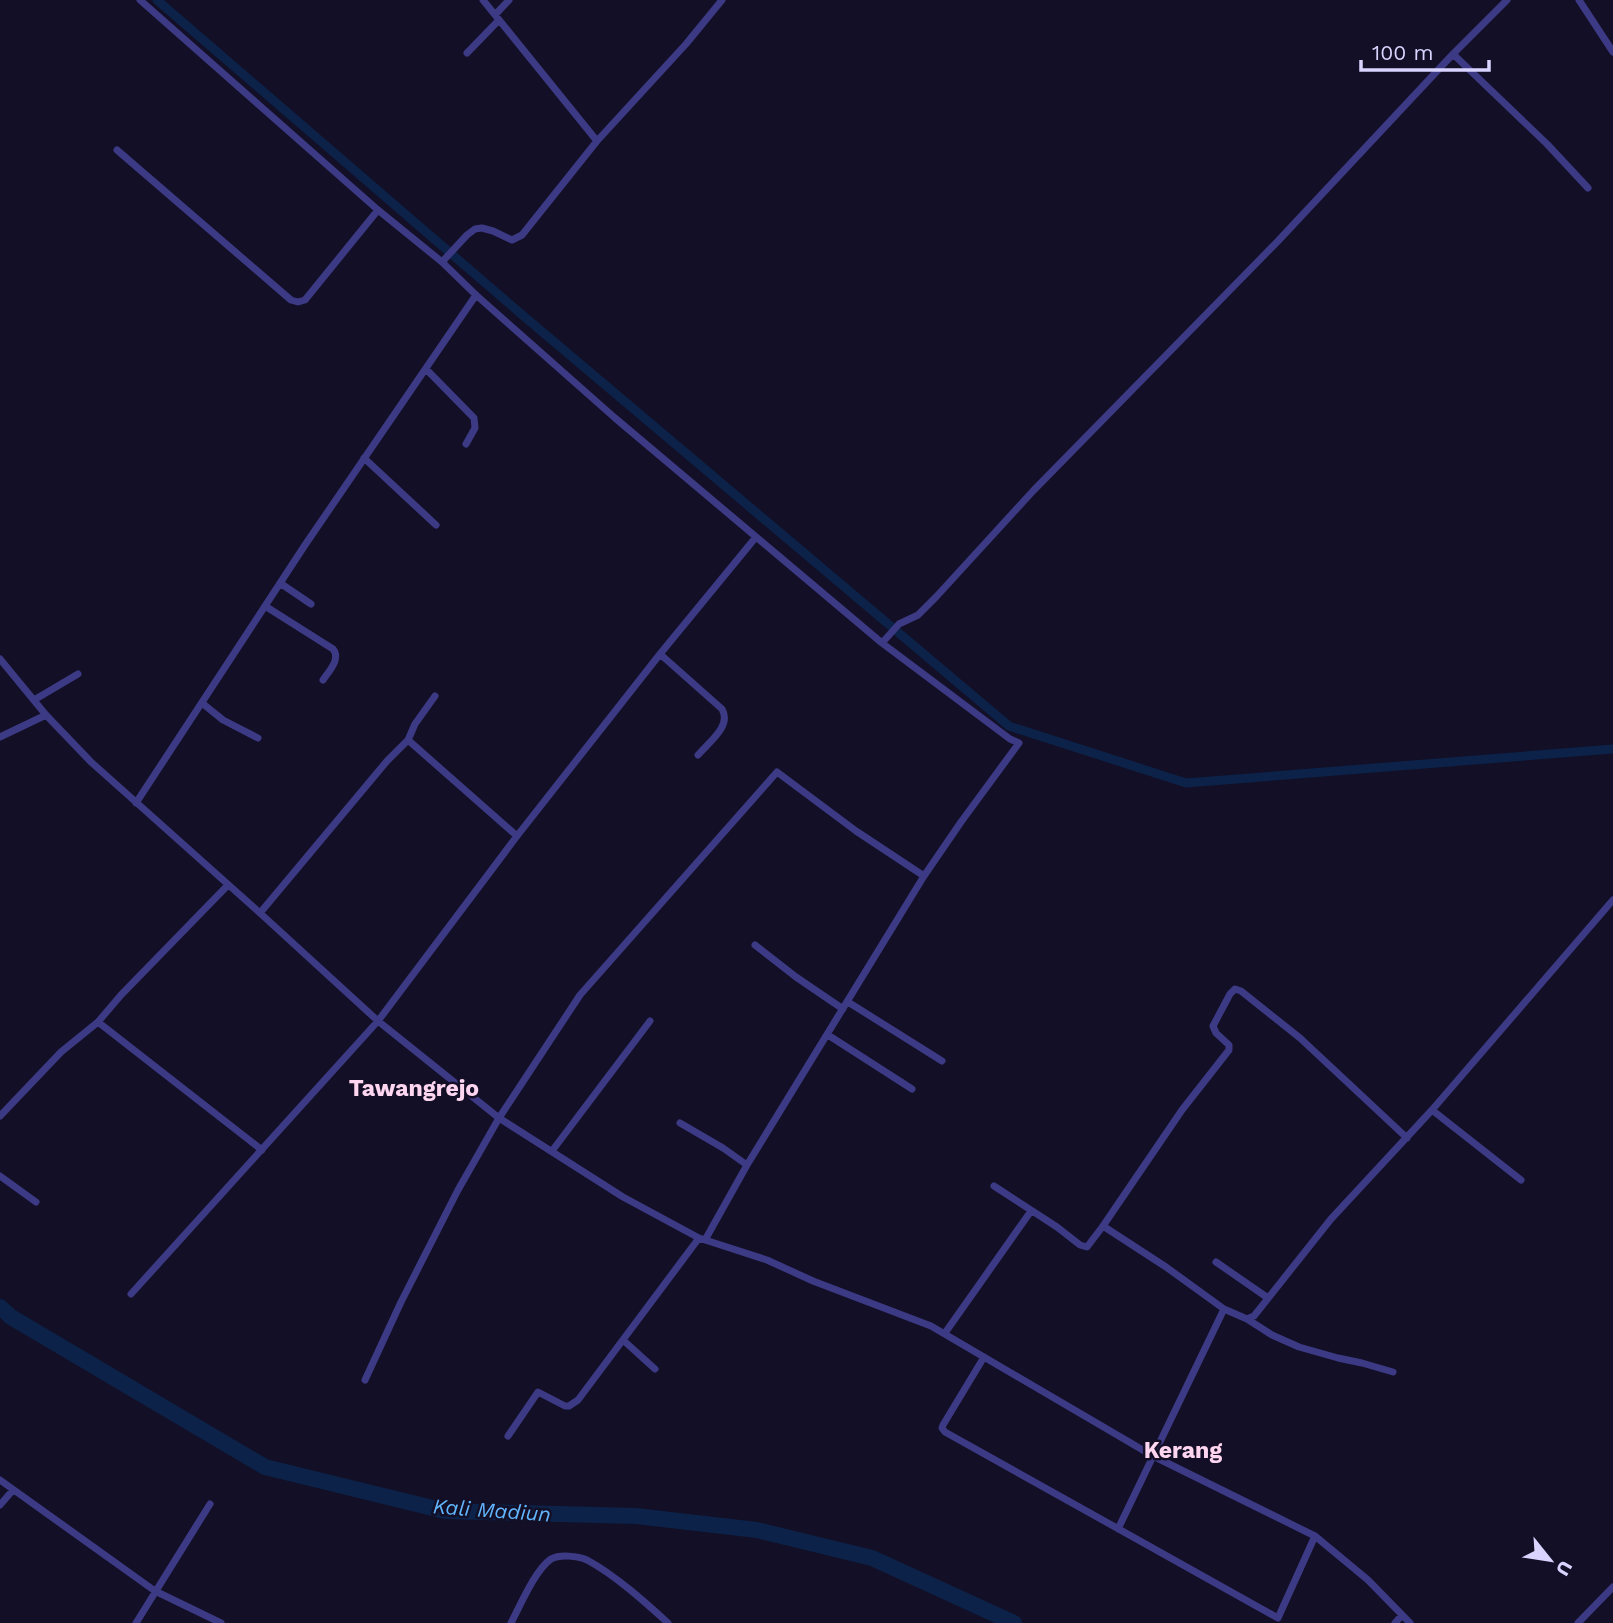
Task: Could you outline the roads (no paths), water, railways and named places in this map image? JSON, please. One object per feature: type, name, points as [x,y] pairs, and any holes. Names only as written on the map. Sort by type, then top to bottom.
[{"type":"street","points":[[140,0],[378,210],[444,260],[475,295],[615,418],[883,640],[1010,739],[1019,743],[924,876],[702,1239],[574,1404],[565,1406],[538,1392],[508,1436]]},
{"type":"street","points":[[483,0],[597,141]]},
{"type":"street","points":[[467,53],[509,0]]},
{"type":"street","points":[[444,260],[475,229],[493,231],[512,240],[518,238],[597,141],[686,44],[722,0]]},
{"type":"street","points":[[883,640],[899,624],[918,615],[936,597],[1032,491],[1278,241],[1507,0]]},
{"type":"street","points":[[1579,0],[1613,52]]},
{"type":"street","points":[[1453,54],[1547,144],[1588,188]]},
{"type":"street","points":[[117,150],[294,301],[305,300],[378,210]]},
{"type":"street","points":[[136,803],[280,583],[475,295]]},
{"type":"street","points":[[426,369],[474,418],[475,428],[466,444]]},
{"type":"street","points":[[364,458],[436,525]]},
{"type":"street","points":[[131,1294],[378,1021],[517,836],[756,537]]},
{"type":"street","points":[[280,583],[311,604]]},
{"type":"street","points":[[265,606],[336,652],[333,666],[323,680]]},
{"type":"street","points":[[660,654],[725,713],[723,726],[698,755]]},
{"type":"street","points":[[0,659],[46,715],[91,762],[378,1021],[499,1118],[623,1197],[702,1239],[767,1260],[813,1281],[917,1319],[1153,1456],[1315,1536],[1368,1580],[1410,1623]]},
{"type":"street","points":[[34,700],[78,674]]},
{"type":"street","points":[[260,913],[387,761],[408,740],[415,724],[435,696]]},
{"type":"street","points":[[202,703],[223,720],[258,738]]},
{"type":"street","points":[[0,737],[46,715]]},
{"type":"street","points":[[408,740],[517,836]]},
{"type":"street","points":[[365,1380],[458,1190],[499,1118],[580,995],[778,772],[856,831],[924,876]]},
{"type":"street","points":[[0,1116],[61,1052],[98,1022],[228,885]]},
{"type":"street","points":[[1247,1319],[1254,1316],[1331,1219],[1432,1110],[1613,900]]},
{"type":"street","points":[[755,945],[796,976],[942,1061]]},
{"type":"street","points":[[994,1186],[1087,1247],[1182,1110],[1229,1050],[1229,1045],[1216,1033],[1213,1026],[1235,989],[1300,1038],[1407,1138]]},
{"type":"street","points":[[552,1151],[650,1021]]},
{"type":"street","points":[[98,1022],[262,1150]]},
{"type":"street","points":[[828,1035],[912,1089]]},
{"type":"street","points":[[1432,1110],[1521,1181]]},
{"type":"street","points":[[680,1123],[747,1165]]},
{"type":"street","points":[[0,1176],[36,1202]]},
{"type":"street","points":[[945,1333],[1031,1211]]},
{"type":"street","points":[[1103,1226],[1224,1309],[1247,1319],[1272,1335],[1299,1346],[1393,1373]]},
{"type":"street","points":[[1216,1262],[1268,1298]]},
{"type":"street","points":[[1118,1529],[1224,1309]]},
{"type":"street","points":[[623,1340],[655,1369]]},
{"type":"street","points":[[984,1357],[943,1429],[1277,1620],[1315,1536]]},
{"type":"street","points":[[0,1480],[156,1591],[221,1623]]},
{"type":"street","points":[[0,1506],[13,1490]]},
{"type":"street","points":[[136,1623],[210,1504]]},
{"type":"street","points":[[511,1623],[534,1580],[548,1561],[556,1557],[571,1556],[586,1559],[608,1574],[640,1597],[668,1623]]},
{"type":"street","points":[[1578,1623],[1613,1587]]},
{"type":"street","points":[[1395,1623],[1402,1615]]},
{"type":"waterway","points":[[157,0],[520,313],[1009,726],[1186,783],[1613,749]]},
{"type":"waterway","name":"Kali Madiun","points":[[0,1307],[11,1317],[265,1467],[445,1511],[636,1516],[757,1530],[872,1558],[1014,1623]]},
{"type":"district","name":"Tawangrejo","points":[[414,1088]]},
{"type":"district","name":"Kerang","points":[[1183,1450]]}]
